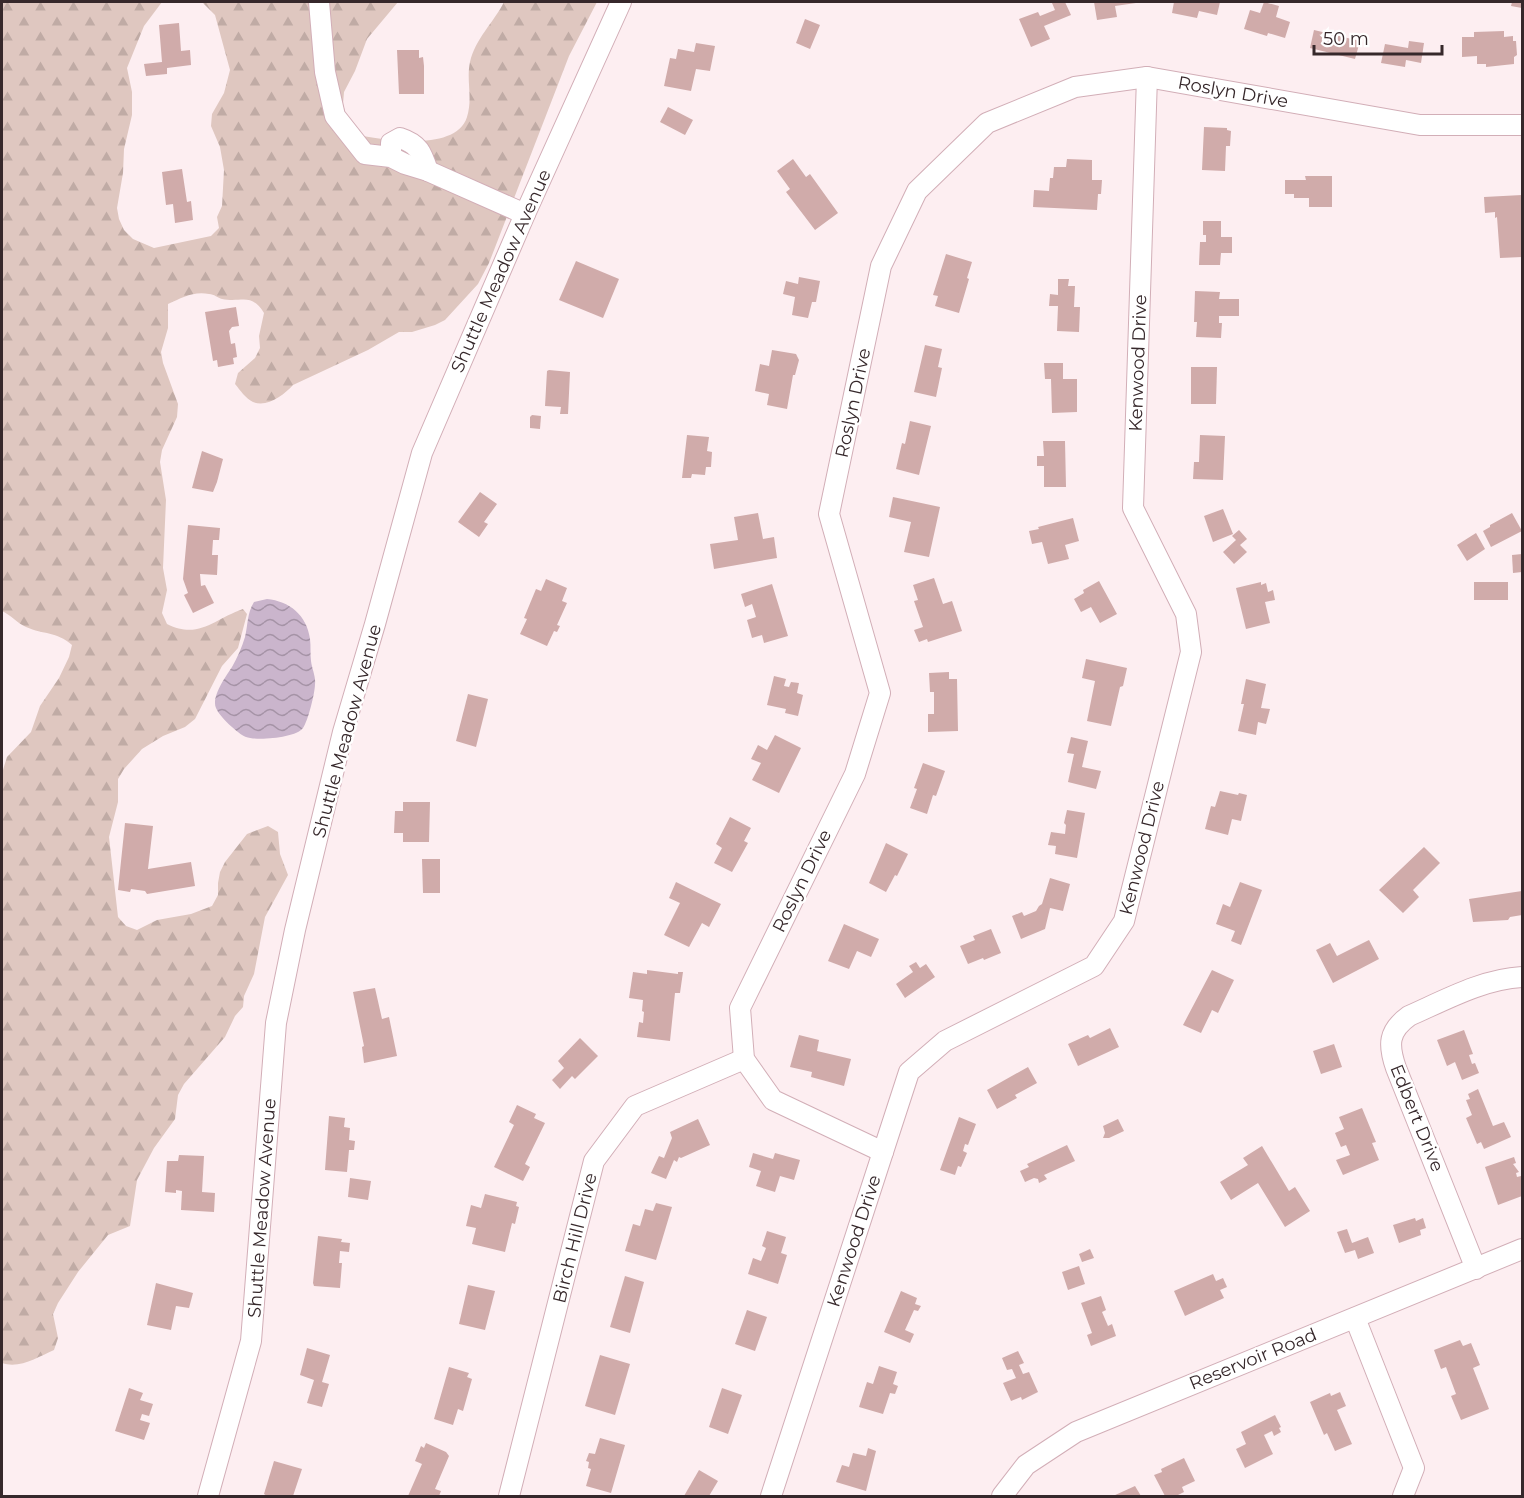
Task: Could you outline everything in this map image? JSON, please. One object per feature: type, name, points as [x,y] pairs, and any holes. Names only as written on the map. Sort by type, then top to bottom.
[{"type":"street","points":[[319,2],[325,72],[335,116],[365,154],[391,157],[391,143],[400,138],[413,142],[423,156],[428,171],[525,214]]},
{"type":"street","name":"Shuttle Meadow Avenue","points":[[208,1497],[251,1341],[276,1023],[295,930],[343,732],[422,453],[525,214],[621,2]]},
{"type":"street","name":"Roslyn Drive","points":[[744,1059],[740,1008],[855,774],[880,693],[829,514],[881,266],[917,191],[987,123],[1075,87],[1147,77],[1420,125],[1522,125]]},
{"type":"street","name":"Kenwood Drive","points":[[771,1497],[909,1072],[945,1041],[1094,966],[1124,921],[1191,652],[1186,614],[1133,508],[1147,77]]},
{"type":"street","name":"Edbert Drive","points":[[1476,1269],[1396,1068],[1390,1044],[1393,1031],[1409,1016],[1483,984],[1522,977]]},
{"type":"street","points":[[744,1059],[773,1100],[883,1152]]},
{"type":"street","name":"Birch Hill Drive","points":[[509,1497],[594,1161],[635,1106],[744,1059]]},
{"type":"street","name":"Reservoir Road","points":[[1002,1497],[1026,1465],[1076,1432],[1522,1249]]},
{"type":"street","points":[[1355,1318],[1414,1468],[1403,1497]]},
{"type":"green space","points":[[2,2],[162,2],[144,26],[127,68],[132,92],[132,115],[124,149],[123,173],[117,208],[124,230],[133,239],[154,248],[211,236],[219,228],[217,217],[222,206],[224,170],[220,147],[211,126],[212,114],[224,93],[230,70],[215,15],[202,2],[398,2],[367,39],[344,92],[343,104],[346,115],[358,135],[418,141],[449,135],[460,128],[467,117],[470,96],[469,69],[472,54],[504,2],[597,2],[569,56],[489,263],[478,284],[445,320],[412,332],[399,332],[368,350],[293,385],[275,400],[258,403],[248,399],[235,384],[238,373],[255,358],[260,348],[259,336],[264,313],[259,307],[250,300],[222,299],[203,293],[168,304],[168,328],[161,352],[178,404],[177,417],[162,450],[160,462],[166,500],[163,568],[167,590],[162,613],[167,624],[188,630],[206,626],[243,609],[247,614],[238,648],[222,666],[195,719],[185,727],[163,736],[142,749],[118,779],[118,802],[109,837],[118,917],[126,926],[137,930],[157,920],[191,914],[212,906],[218,895],[220,872],[225,862],[247,834],[268,826],[278,832],[280,854],[288,875],[265,917],[254,974],[244,996],[243,1007],[235,1016],[225,1037],[184,1084],[178,1095],[175,1119],[154,1148],[137,1180],[130,1226],[108,1235],[78,1272],[58,1303],[53,1314],[58,1338],[54,1350],[29,1361],[15,1364],[2,1363],[2,773],[7,757],[31,732],[40,706],[59,678],[72,645],[55,635],[26,627],[2,611]]},
{"type":"water","points":[[267,599],[289,606],[301,616],[305,623],[310,639],[315,688],[303,728],[293,734],[267,739],[246,737],[238,732],[225,720],[215,703],[220,687],[241,649],[254,602]]},
{"type":"building","points":[[1065,2],[1071,15],[1044,26],[1050,39],[1031,47],[1019,19],[1038,12],[1040,16],[1055,10],[1052,3]]},
{"type":"building","points":[[1094,2],[1136,3],[1115,6],[1117,17],[1097,20]]},
{"type":"building","points":[[1174,2],[1220,2],[1217,15],[1199,11],[1197,18],[1172,13]]},
{"type":"building","points":[[1264,2],[1279,6],[1276,17],[1290,22],[1285,38],[1268,33],[1267,36],[1244,29],[1250,10],[1260,13]]},
{"type":"building","points":[[1512,2],[1522,2],[1522,8],[1511,6]]},
{"type":"building","points":[[805,19],[820,25],[810,49],[796,43]]},
{"type":"building","points":[[179,23],[181,51],[190,50],[191,65],[167,68],[167,74],[146,76],[144,64],[162,62],[159,25]]},
{"type":"building","points":[[1314,30],[1360,41],[1355,59],[1310,48]]},
{"type":"building","points":[[1504,31],[1504,37],[1513,36],[1513,41],[1516,41],[1517,55],[1514,57],[1514,64],[1486,67],[1486,64],[1477,64],[1477,56],[1462,57],[1462,37],[1474,37],[1474,32]]},
{"type":"building","points":[[1409,41],[1424,43],[1421,63],[1406,60],[1405,67],[1381,63],[1385,44],[1408,48]]},
{"type":"building","points":[[696,43],[715,46],[710,71],[696,69],[691,91],[664,86],[670,58],[676,59],[678,49],[694,52]]},
{"type":"building","points":[[397,50],[419,50],[419,58],[423,57],[424,94],[399,94]]},
{"type":"building","points":[[668,107],[693,120],[685,135],[660,122]]},
{"type":"building","points":[[1204,127],[1227,128],[1231,131],[1230,146],[1226,146],[1225,171],[1202,170]]},
{"type":"building","points":[[793,159],[806,177],[810,174],[838,213],[815,230],[786,192],[790,189],[777,171]]},
{"type":"building","points":[[1067,159],[1092,160],[1092,180],[1102,180],[1097,210],[1033,207],[1034,190],[1049,191],[1054,167],[1066,167]]},
{"type":"building","points":[[182,169],[187,202],[191,201],[193,220],[175,223],[173,204],[166,205],[162,172]]},
{"type":"building","points":[[1305,176],[1332,176],[1332,207],[1309,207],[1309,198],[1294,198],[1294,194],[1285,194],[1285,180],[1306,180]]},
{"type":"building","points":[[1522,195],[1522,257],[1500,258],[1497,217],[1495,218],[1495,212],[1485,213],[1484,197]]},
{"type":"building","points":[[1203,221],[1221,221],[1221,237],[1232,237],[1232,253],[1221,253],[1220,265],[1199,265],[1200,242],[1206,242],[1206,235],[1203,235]]},
{"type":"building","points":[[946,254],[972,262],[959,313],[935,306],[938,296],[933,295]]},
{"type":"building","points":[[576,261],[619,279],[603,318],[559,300]]},
{"type":"building","points":[[799,277],[820,281],[816,302],[812,302],[808,318],[792,315],[795,297],[783,294],[786,281],[798,284]]},
{"type":"building","points":[[1058,279],[1069,279],[1068,286],[1075,286],[1074,307],[1080,307],[1079,332],[1057,331],[1058,306],[1049,306],[1050,294],[1058,295]]},
{"type":"building","points":[[1195,291],[1220,292],[1219,299],[1239,299],[1239,316],[1219,316],[1219,323],[1222,323],[1221,338],[1196,337]]},
{"type":"building","points":[[236,307],[239,326],[232,327],[229,331],[231,344],[235,343],[237,357],[233,358],[234,364],[218,367],[217,360],[213,361],[205,312]]},
{"type":"building","points":[[925,345],[942,349],[938,367],[942,368],[936,397],[914,392]]},
{"type":"building","points":[[772,350],[796,354],[799,360],[795,375],[793,375],[787,409],[767,405],[769,394],[755,391],[760,364],[769,366]]},
{"type":"building","points":[[1044,363],[1063,363],[1063,379],[1077,379],[1077,412],[1052,413],[1051,379],[1045,379]]},
{"type":"building","points":[[1191,367],[1217,367],[1216,404],[1191,404]]},
{"type":"building","points":[[547,371],[570,372],[568,414],[560,414],[561,407],[545,406]]},
{"type":"building","points":[[532,415],[541,416],[540,429],[530,428]]},
{"type":"building","points":[[910,421],[931,426],[919,475],[896,469]]},
{"type":"building","points":[[687,435],[709,437],[707,451],[712,452],[711,467],[706,467],[705,475],[692,474],[691,478],[682,478]]},
{"type":"building","points":[[1200,435],[1225,436],[1223,480],[1193,479],[1194,462],[1199,462]]},
{"type":"building","points":[[1043,441],[1065,441],[1066,487],[1044,487],[1044,466],[1037,466],[1037,456],[1044,456]]},
{"type":"building","points":[[202,451],[223,459],[213,492],[192,488]]},
{"type":"building","points":[[480,492],[497,504],[484,522],[488,524],[479,537],[458,522]]},
{"type":"building","points":[[893,497],[940,507],[929,557],[904,552],[911,522],[889,517]]},
{"type":"building","points":[[1223,509],[1233,534],[1213,542],[1204,516]]},
{"type":"building","points":[[758,513],[763,539],[774,537],[777,558],[714,569],[710,544],[738,540],[734,517]]},
{"type":"building","points":[[1512,513],[1522,531],[1491,547],[1483,531]]},
{"type":"building","points":[[1073,518],[1079,541],[1065,545],[1069,559],[1048,564],[1042,542],[1032,544],[1029,531]]},
{"type":"building","points":[[188,525],[220,528],[219,540],[213,540],[212,555],[218,555],[217,575],[200,574],[201,586],[205,585],[214,603],[193,613],[184,595],[188,593],[183,579]]},
{"type":"building","points":[[1239,530],[1247,539],[1240,545],[1247,552],[1234,564],[1223,552],[1236,540],[1232,536]]},
{"type":"building","points":[[1476,533],[1485,549],[1467,561],[1457,545]]},
{"type":"building","points":[[1522,554],[1522,572],[1513,573],[1512,555]]},
{"type":"building","points":[[934,578],[943,604],[952,601],[962,631],[928,642],[927,639],[919,642],[914,630],[923,627],[914,601],[918,600],[913,585]]},
{"type":"building","points":[[546,579],[567,588],[562,601],[567,603],[557,625],[560,626],[557,632],[554,631],[547,646],[520,634],[536,589],[541,591]]},
{"type":"building","points":[[1099,581],[1117,614],[1100,623],[1091,607],[1081,612],[1074,599],[1084,593],[1083,590]]},
{"type":"building","points":[[1261,582],[1261,585],[1266,583],[1268,592],[1273,590],[1275,600],[1265,602],[1270,623],[1246,629],[1236,588]]},
{"type":"building","points":[[1474,582],[1508,582],[1508,600],[1474,600]]},
{"type":"building","points":[[772,584],[788,636],[764,643],[762,635],[752,638],[747,620],[756,617],[752,604],[745,607],[741,594]]},
{"type":"building","points":[[1086,659],[1127,668],[1111,726],[1087,721],[1095,681],[1082,678]]},
{"type":"building","points":[[949,672],[949,679],[957,679],[958,731],[928,732],[928,714],[934,714],[934,692],[930,692],[929,673]]},
{"type":"building","points":[[774,676],[786,679],[784,686],[789,687],[791,682],[799,683],[797,693],[803,695],[798,716],[785,713],[786,709],[767,705]]},
{"type":"building","points":[[1246,679],[1266,684],[1261,708],[1270,709],[1266,724],[1258,722],[1256,735],[1238,731],[1244,704],[1241,704]]},
{"type":"building","points":[[468,694],[488,699],[476,747],[456,741]]},
{"type":"building","points":[[775,735],[801,748],[779,793],[752,780],[761,763],[751,759],[758,745],[767,750]]},
{"type":"building","points":[[1071,737],[1088,741],[1082,767],[1101,771],[1096,789],[1068,782],[1074,754],[1067,753]]},
{"type":"building","points":[[923,763],[945,771],[936,796],[933,795],[927,814],[910,808]]},
{"type":"building","points":[[1220,791],[1247,795],[1241,821],[1232,819],[1228,835],[1205,829],[1211,806],[1215,807]]},
{"type":"building","points":[[403,802],[430,802],[429,842],[403,842],[403,833],[394,833],[395,811],[403,811]]},
{"type":"building","points":[[1067,810],[1085,813],[1077,858],[1055,854],[1056,846],[1048,845],[1051,832],[1065,834],[1066,825],[1064,823]]},
{"type":"building","points":[[730,817],[751,828],[744,841],[748,843],[732,872],[714,863],[722,848],[716,844]]},
{"type":"building","points":[[125,823],[153,826],[148,869],[191,862],[195,886],[147,894],[145,891],[131,889],[130,892],[118,890]]},
{"type":"building","points":[[886,843],[908,854],[886,892],[869,883]]},
{"type":"building","points":[[1424,847],[1440,863],[1413,890],[1419,897],[1403,913],[1379,890]]},
{"type":"building","points":[[422,859],[440,859],[440,893],[423,893]]},
{"type":"building","points":[[1050,878],[1070,884],[1063,911],[1050,908],[1045,929],[1021,939],[1012,916],[1022,912],[1024,916],[1036,911],[1042,904]]},
{"type":"building","points":[[676,882],[721,904],[709,927],[702,923],[689,947],[664,935],[680,903],[669,898]]},
{"type":"building","points":[[1240,882],[1262,890],[1241,945],[1231,941],[1235,931],[1216,924],[1223,904],[1230,907]]},
{"type":"building","points":[[1522,891],[1522,915],[1510,917],[1508,920],[1473,922],[1469,899]]},
{"type":"building","points":[[844,924],[879,939],[871,957],[857,951],[849,969],[828,961]]},
{"type":"building","points":[[991,929],[1001,953],[968,964],[960,946],[975,940],[973,936]]},
{"type":"building","points":[[1369,940],[1379,959],[1333,983],[1316,950],[1330,943],[1337,956]]},
{"type":"building","points":[[916,962],[920,968],[926,964],[935,977],[905,998],[896,984],[913,972],[909,966]]},
{"type":"building","points":[[647,970],[678,974],[678,972],[683,972],[680,993],[675,993],[670,1041],[637,1037],[639,1022],[643,1023],[643,1000],[629,998],[633,972],[647,974]]},
{"type":"building","points":[[1212,970],[1234,980],[1218,1013],[1212,1010],[1201,1033],[1183,1025]]},
{"type":"building","points":[[375,988],[382,1019],[389,1017],[397,1056],[364,1063],[362,1047],[364,1046],[353,992]]},
{"type":"building","points":[[1110,1028],[1119,1047],[1078,1066],[1068,1044],[1088,1035],[1090,1038]]},
{"type":"building","points":[[1464,1030],[1473,1054],[1469,1055],[1472,1064],[1475,1063],[1479,1073],[1462,1080],[1455,1062],[1447,1066],[1437,1040]]},
{"type":"building","points":[[799,1035],[819,1040],[817,1051],[851,1059],[844,1086],[811,1077],[812,1072],[790,1067]]},
{"type":"building","points":[[580,1038],[598,1056],[575,1079],[572,1076],[560,1089],[552,1080],[564,1068],[558,1061]]},
{"type":"building","points":[[1334,1044],[1342,1067],[1321,1074],[1313,1051]]},
{"type":"building","points":[[1028,1067],[1037,1083],[1015,1095],[1017,1098],[997,1109],[987,1090]]},
{"type":"building","points":[[1478,1089],[1493,1126],[1504,1122],[1511,1137],[1484,1149],[1481,1142],[1477,1144],[1466,1118],[1472,1115],[1466,1100],[1470,1099],[1468,1094]]},
{"type":"building","points":[[517,1105],[536,1114],[534,1118],[545,1123],[525,1164],[530,1167],[523,1181],[494,1167],[514,1125],[509,1122]]},
{"type":"building","points":[[1362,1108],[1376,1142],[1372,1143],[1379,1160],[1343,1175],[1336,1160],[1350,1155],[1346,1145],[1341,1147],[1335,1133],[1344,1129],[1339,1117]]},
{"type":"building","points":[[329,1116],[345,1118],[344,1127],[350,1128],[349,1140],[355,1141],[354,1150],[349,1150],[347,1172],[325,1170]]},
{"type":"building","points":[[959,1117],[976,1124],[968,1145],[965,1144],[963,1151],[967,1153],[955,1175],[940,1170]]},
{"type":"building","points":[[698,1119],[710,1145],[679,1157],[677,1162],[674,1160],[666,1179],[651,1173],[659,1156],[664,1158],[672,1138],[670,1132]]},
{"type":"building","points":[[1118,1119],[1124,1131],[1109,1138],[1103,1138],[1105,1133],[1103,1126]]},
{"type":"building","points":[[1067,1145],[1075,1161],[1044,1175],[1047,1179],[1039,1183],[1038,1179],[1034,1178],[1025,1182],[1020,1171],[1029,1167],[1027,1164]]},
{"type":"building","points":[[1262,1146],[1289,1191],[1295,1187],[1310,1211],[1285,1227],[1258,1183],[1231,1200],[1220,1182],[1248,1165],[1243,1158]]},
{"type":"building","points":[[753,1153],[773,1159],[775,1153],[800,1160],[794,1180],[780,1176],[775,1192],[756,1186],[761,1171],[749,1167]]},
{"type":"building","points":[[179,1155],[204,1156],[202,1192],[215,1193],[214,1212],[181,1210],[182,1191],[165,1192],[167,1161],[178,1161]]},
{"type":"building","points":[[1514,1157],[1516,1163],[1513,1164],[1519,1172],[1516,1173],[1517,1177],[1521,1176],[1522,1196],[1498,1205],[1485,1167]]},
{"type":"building","points":[[350,1178],[371,1181],[368,1200],[348,1197]]},
{"type":"building","points":[[485,1194],[517,1202],[516,1206],[519,1207],[515,1224],[512,1223],[505,1252],[472,1244],[476,1228],[466,1226],[471,1205],[481,1208]]},
{"type":"building","points":[[656,1203],[672,1207],[656,1260],[625,1251],[633,1224],[640,1226],[645,1209],[653,1211]]},
{"type":"building","points":[[1415,1218],[1416,1221],[1423,1218],[1426,1228],[1420,1230],[1421,1235],[1399,1243],[1393,1225]]},
{"type":"building","points":[[1347,1229],[1352,1243],[1368,1237],[1374,1253],[1358,1259],[1355,1250],[1345,1253],[1337,1232]]},
{"type":"building","points":[[767,1231],[786,1237],[781,1253],[787,1255],[778,1284],[748,1274],[753,1258],[761,1261],[766,1248],[762,1246]]},
{"type":"building","points":[[318,1236],[342,1239],[341,1242],[350,1243],[349,1252],[340,1251],[339,1263],[342,1263],[340,1288],[314,1286]]},
{"type":"building","points":[[1090,1249],[1094,1258],[1082,1262],[1079,1254]]},
{"type":"building","points":[[1079,1266],[1085,1284],[1068,1290],[1062,1272]]},
{"type":"building","points":[[1213,1274],[1216,1281],[1223,1278],[1227,1287],[1220,1290],[1224,1298],[1185,1316],[1174,1291]]},
{"type":"building","points":[[625,1276],[644,1282],[630,1333],[610,1327]]},
{"type":"building","points":[[156,1283],[193,1293],[189,1308],[176,1306],[171,1330],[147,1325]]},
{"type":"building","points":[[468,1285],[495,1291],[485,1330],[459,1324]]},
{"type":"building","points":[[901,1291],[917,1298],[915,1304],[921,1306],[918,1311],[914,1310],[905,1330],[914,1334],[910,1343],[884,1332]]},
{"type":"building","points":[[1101,1296],[1106,1310],[1102,1312],[1108,1326],[1112,1324],[1116,1336],[1091,1346],[1087,1335],[1092,1333],[1081,1303]]},
{"type":"building","points":[[747,1310],[767,1317],[755,1351],[735,1344]]},
{"type":"building","points":[[1460,1340],[1463,1346],[1471,1343],[1480,1365],[1473,1368],[1489,1409],[1461,1420],[1451,1396],[1456,1394],[1446,1367],[1441,1369],[1434,1350]]},
{"type":"building","points":[[307,1348],[330,1355],[322,1382],[329,1384],[322,1407],[307,1403],[314,1380],[300,1375]]},
{"type":"building","points":[[1018,1351],[1024,1363],[1019,1365],[1023,1374],[1029,1372],[1038,1392],[1022,1400],[1021,1397],[1011,1401],[1003,1383],[1016,1378],[1012,1369],[1007,1370],[1002,1358]]},
{"type":"building","points":[[600,1355],[630,1364],[615,1415],[585,1406]]},
{"type":"building","points":[[879,1366],[897,1372],[893,1384],[898,1386],[895,1394],[890,1393],[883,1414],[859,1407],[867,1382],[873,1384]]},
{"type":"building","points":[[449,1367],[469,1373],[467,1377],[472,1379],[463,1411],[458,1409],[453,1425],[434,1419]]},
{"type":"building","points":[[129,1388],[143,1393],[140,1400],[153,1404],[149,1416],[142,1414],[140,1420],[150,1423],[144,1440],[115,1431]]},
{"type":"building","points":[[722,1388],[742,1395],[728,1434],[709,1427]]},
{"type":"building","points":[[1340,1392],[1346,1406],[1337,1410],[1352,1444],[1335,1451],[1327,1433],[1324,1435],[1310,1402],[1330,1393],[1331,1396]]},
{"type":"building","points":[[1275,1415],[1281,1432],[1274,1436],[1272,1431],[1264,1435],[1273,1454],[1245,1468],[1236,1449],[1246,1444],[1241,1432]]},
{"type":"building","points":[[600,1438],[625,1445],[611,1493],[586,1486],[591,1469],[588,1468],[589,1462],[586,1461],[589,1453],[595,1454]]},
{"type":"building","points":[[426,1443],[446,1452],[449,1456],[435,1489],[441,1491],[439,1496],[408,1496],[422,1464],[415,1461],[421,1446],[424,1448]]},
{"type":"building","points":[[868,1448],[876,1451],[866,1491],[836,1482],[842,1465],[849,1467],[853,1453],[866,1456]]},
{"type":"building","points":[[1184,1458],[1195,1481],[1182,1487],[1184,1492],[1176,1496],[1165,1496],[1154,1475]]},
{"type":"building","points":[[274,1461],[302,1469],[293,1496],[264,1494]]},
{"type":"building","points":[[699,1470],[718,1481],[709,1496],[684,1496]]},
{"type":"building","points":[[1135,1486],[1141,1496],[1113,1496]]}]
